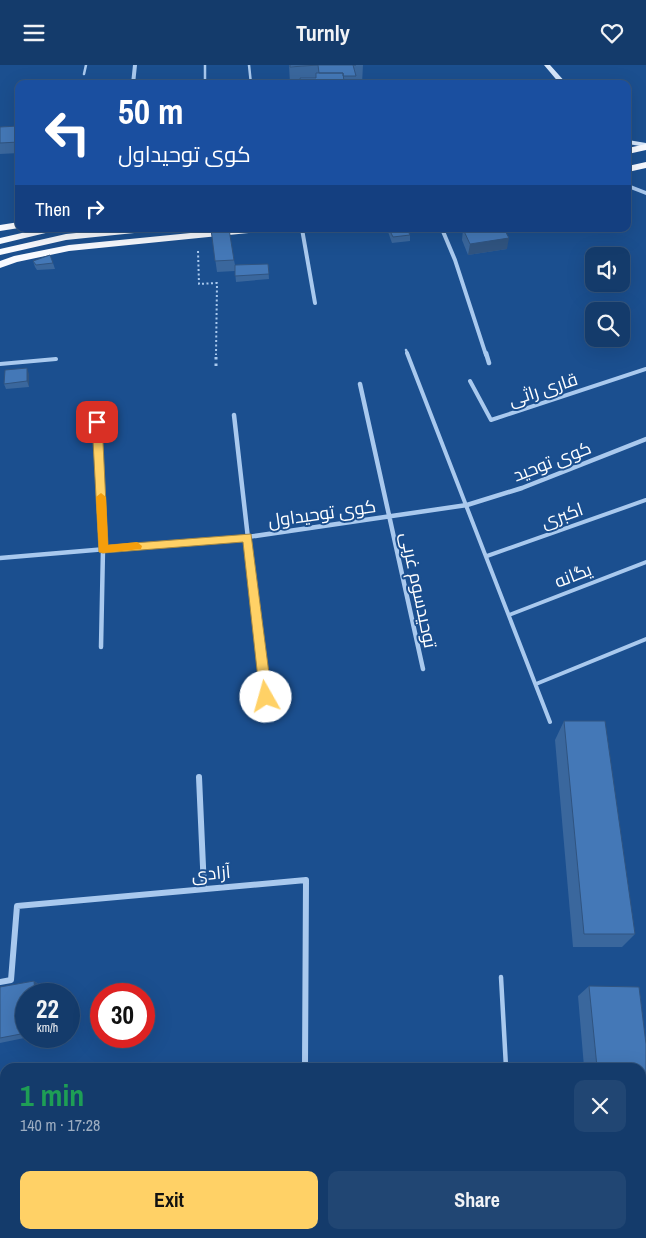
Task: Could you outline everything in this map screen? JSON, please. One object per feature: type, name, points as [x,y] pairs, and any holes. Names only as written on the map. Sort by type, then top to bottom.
[{"type":"highway","points":[[631,150],[646,146]]},
{"type":"highway","points":[[631,168],[646,165]]},
{"type":"highway","points":[[0,228],[15,226]]},
{"type":"highway","points":[[0,241],[38,232]]},
{"type":"highway","points":[[0,252],[66,237],[115,232]]},
{"type":"highway","points":[[0,265],[14,259],[69,247],[222,232]]},
{"type":"main road","points":[[547,65],[560,80]]},
{"type":"main road","points":[[631,143],[646,146]]},
{"type":"street","points":[[133,80],[135,65]]},
{"type":"street","points":[[631,187],[646,193]]},
{"type":"street","points":[[303,232],[315,303]]},
{"type":"street","points":[[443,232],[458,269],[489,363]]},
{"type":"street","name":"توحیدسوم غربی","points":[[360,383],[423,669]]},
{"type":"street","points":[[234,415],[266,697]]},
{"type":"street","points":[[97,422],[103,549],[101,647]]},
{"type":"street","name":"کوی توحید","points":[[467,505],[522,488],[646,439]]},
{"type":"street","name":"کوی توحیداول","points":[[0,558],[248,537],[467,505]]},
{"type":"street","points":[[200,777],[204,889]]},
{"type":"street","name":"آزادی","points":[[0,982],[11,981],[17,906],[306,880],[305,1063]]},
{"type":"lane","points":[[84,74],[86,65]]},
{"type":"lane","points":[[205,80],[206,65]]},
{"type":"lane","points":[[249,65],[251,80]]},
{"type":"lane","points":[[406,350],[550,721]]},
{"type":"lane","points":[[0,364],[56,359]]},
{"type":"lane","name":"قاری راثی","points":[[470,381],[491,421],[646,369]]},
{"type":"lane","name":"اکبری","points":[[487,556],[646,500]]},
{"type":"lane","name":"یگانه","points":[[509,615],[646,561]]},
{"type":"lane","points":[[536,685],[646,639]]},
{"type":"lane","points":[[501,977],[506,1063]]},
{"type":"path","points":[[197,235],[199,284],[217,283],[216,366]]},
{"type":"building","points":[[290,65],[318,65],[290,67]]},
{"type":"building","points":[[318,65],[353,65],[356,76],[343,76],[343,73],[319,73]]},
{"type":"building","points":[[316,73],[343,73],[344,80],[300,80],[300,78],[316,78]]},
{"type":"building","points":[[15,126],[15,142],[0,143],[0,127]]},
{"type":"building","points":[[211,232],[229,232],[234,260],[215,261]]},
{"type":"building","points":[[390,232],[408,232],[410,235],[393,237]]},
{"type":"building","points":[[464,232],[506,232],[509,238],[470,244]]},
{"type":"building","points":[[50,255],[53,263],[36,265],[33,261]]},
{"type":"building","points":[[268,264],[269,274],[235,276],[235,265]]},
{"type":"building","points":[[27,368],[27,381],[4,384],[5,370]]},
{"type":"building","points":[[564,721],[605,721],[635,934],[584,934]]},
{"type":"building","points":[[15,984],[15,1035],[0,1038],[0,987]]},
{"type":"building","points":[[589,986],[639,987],[646,1044],[646,1063],[597,1063]]},
{"type":"slow traffic","points":[[101,497],[103,549],[137,546]]},
{"type":"route","points":[[97,422],[103,549],[248,537],[266,697]]}]
